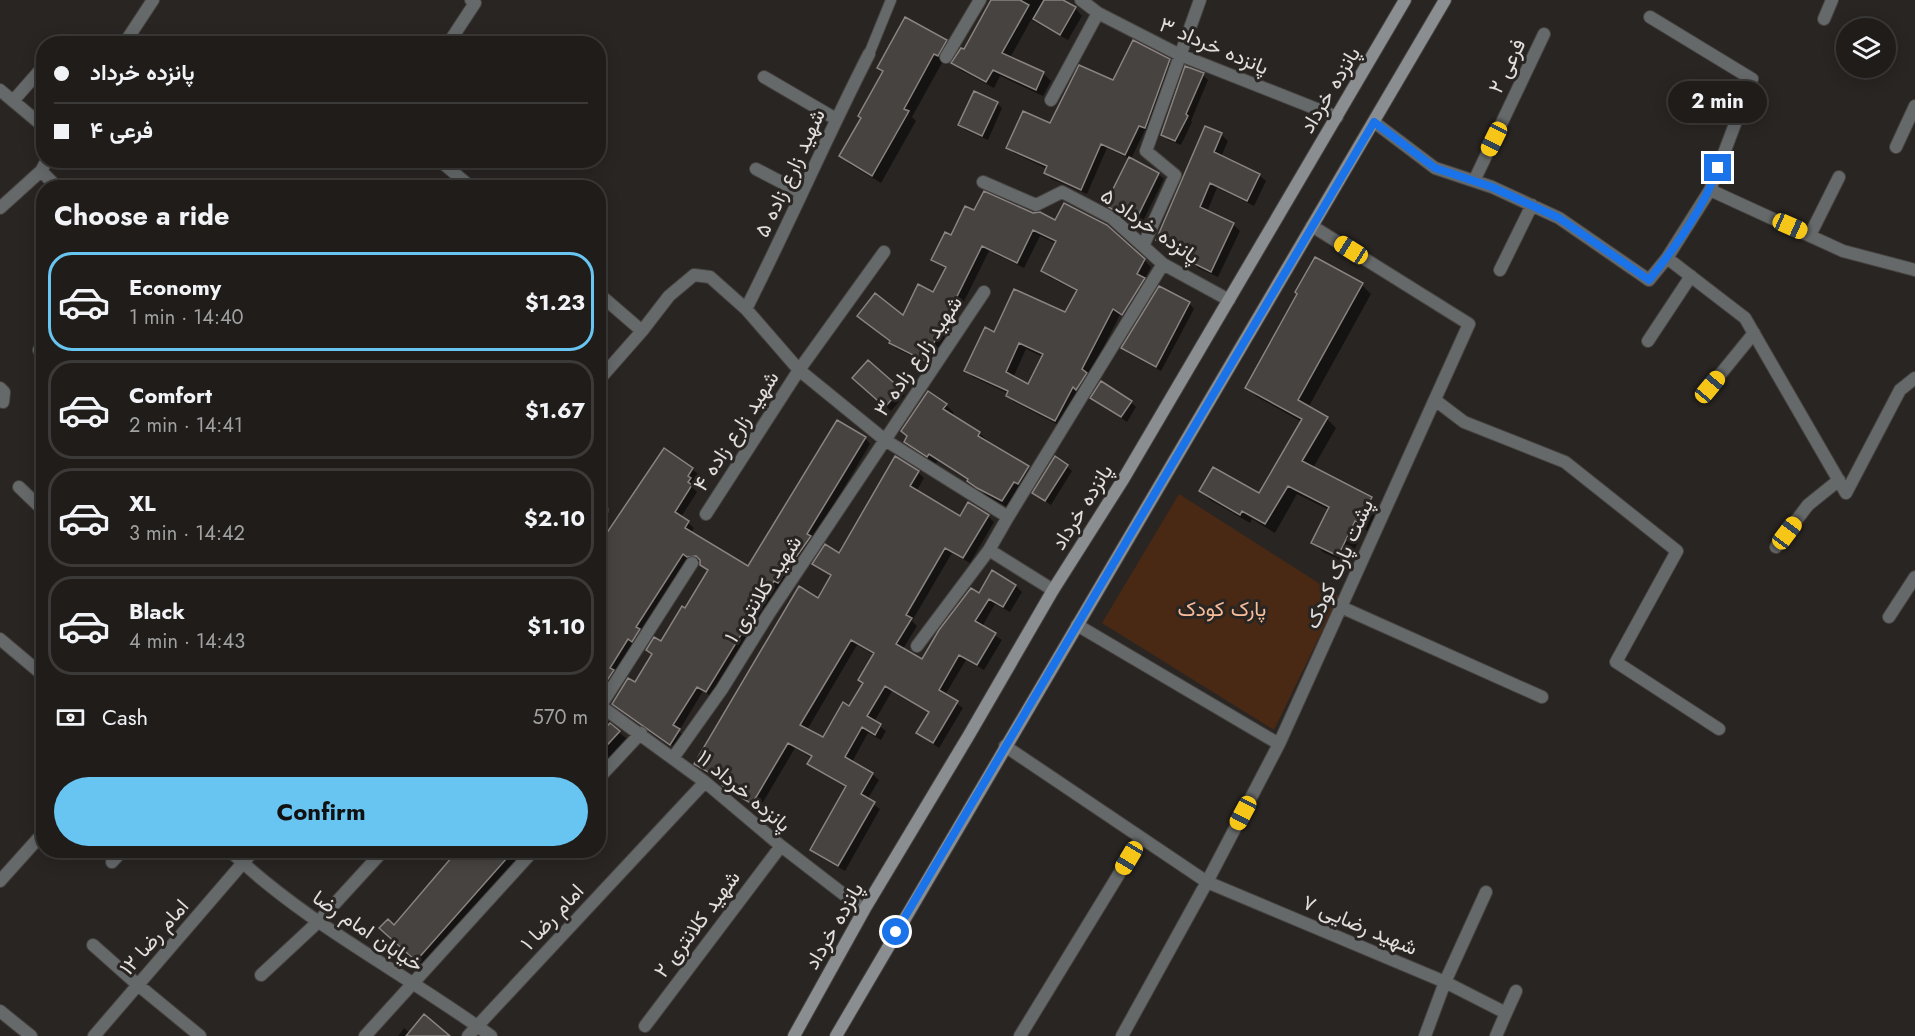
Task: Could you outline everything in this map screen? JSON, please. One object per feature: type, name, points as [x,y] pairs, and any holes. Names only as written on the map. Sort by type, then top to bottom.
[{"type":"main road","name":"پانزده خرداد","points":[[794,1036],[864,910],[1053,590],[1124,478],[1405,0]]},
{"type":"main road","points":[[836,1036],[1445,0]]},
{"type":"street","points":[[129,36],[153,0]]},
{"type":"street","points":[[453,36],[475,3],[471,0]]},
{"type":"street","points":[[869,54],[891,0]]},
{"type":"street","points":[[946,57],[980,0]]},
{"type":"street","name":"پانزده خرداد ۳","points":[[1082,0],[1098,13],[1180,55],[1337,117]]},
{"type":"street","points":[[1143,246],[1176,175],[1146,151],[1200,0]]},
{"type":"street","points":[[1824,19],[1832,0]]},
{"type":"street","points":[[1051,100],[1098,13]]},
{"type":"street","points":[[1374,122],[1435,168],[1474,181],[1559,218],[1649,280],[1667,258],[1710,190],[1752,79],[1650,17]]},
{"type":"street","name":"فرعی ۲","points":[[1474,181],[1544,34]]},
{"type":"street","name":"شهید زارع زاده ۵","points":[[746,309],[869,54]]},
{"type":"street","points":[[13,101],[36,75]]},
{"type":"street","points":[[764,77],[836,119]]},
{"type":"street","points":[[0,90],[36,120]]},
{"type":"street","points":[[1896,147],[1915,106]]},
{"type":"street","points":[[0,208],[42,168]]},
{"type":"street","points":[[449,168],[463,180]]},
{"type":"street","points":[[756,169],[802,193]]},
{"type":"street","points":[[1810,235],[1839,177]]},
{"type":"street","name":"پانزده خرداد ۵","points":[[983,182],[1036,205],[1062,192],[1112,218],[1163,264],[1229,300]]},
{"type":"street","points":[[1710,190],[1843,250],[1915,270]]},
{"type":"street","points":[[1500,270],[1532,205]]},
{"type":"street","name":"پشت پارک کودک","points":[[1122,1036],[1279,744],[1469,324],[1311,226]]},
{"type":"street","name":"شهید زارع زاده ۴","points":[[706,514],[799,370],[884,252]]},
{"type":"street","points":[[1667,258],[1745,318],[1846,493],[1900,390],[1914,380]]},
{"type":"street","points":[[917,646],[989,550],[1163,264]]},
{"type":"street","points":[[606,372],[669,296],[694,275],[710,277],[746,309],[799,370],[885,441],[1008,517]]},
{"type":"street","points":[[1648,341],[1691,276]]},
{"type":"street","name":"شهید زارع زاده ۳","points":[[885,441],[984,292]]},
{"type":"street","points":[[606,300],[642,331]]},
{"type":"street","points":[[1710,387],[1754,333]]},
{"type":"street","points":[[0,388],[4,392],[3,402]]},
{"type":"street","points":[[1435,400],[1464,423],[1564,462],[1677,551],[1616,662],[1719,729]]},
{"type":"street","name":"شهید کلانتری ۱","points":[[673,758],[722,689],[768,615],[885,441]]},
{"type":"street","points":[[1776,547],[1808,504],[1839,480]]},
{"type":"street","points":[[19,487],[36,503]]},
{"type":"street","points":[[989,550],[1053,590]]},
{"type":"street","points":[[606,695],[692,563]]},
{"type":"street","points":[[1889,617],[1915,577]]},
{"type":"street","points":[[1341,607],[1542,697]]},
{"type":"street","points":[[1077,625],[1279,744]]},
{"type":"street","points":[[0,639],[36,669]]},
{"type":"street","name":"پانزده خرداد ۱۱","points":[[606,708],[705,782],[780,846],[864,910]]},
{"type":"street","points":[[606,770],[640,733]]},
{"type":"street","name":"شهید رضایی ۷","points":[[1005,746],[1206,882],[1445,982],[1506,1013]]},
{"type":"street","name":"امام رضا ۱","points":[[468,1036],[705,782]]},
{"type":"street","points":[[1020,1036],[1141,838]]},
{"type":"street","points":[[0,882],[36,841]]},
{"type":"street","name":"شهید کلانتری ۲","points":[[645,1026],[780,846]]},
{"type":"street","points":[[112,862],[116,858]]},
{"type":"street","name":"خیابان امام رضا","points":[[238,858],[318,922],[491,1036]]},
{"type":"street","name":"امام رضا ۱۲","points":[[94,1036],[247,858]]},
{"type":"street","points":[[261,975],[318,922],[377,858]]},
{"type":"street","points":[[365,1036],[527,858]]},
{"type":"street","points":[[1425,1036],[1445,982],[1486,892]]},
{"type":"street","points":[[93,945],[200,1036]]},
{"type":"street","points":[[1496,1036],[1516,991]]},
{"type":"street","points":[[0,1011],[31,1036]]},
{"type":"green space","name":"پارک کودک","points":[[1179,494],[1339,596],[1274,730],[1102,623]]},
{"type":"building","points":[[991,0],[1020,0],[1029,5],[1002,53],[1044,72],[1036,90],[993,70],[986,82],[951,63],[961,48],[964,49]]},
{"type":"building","points":[[1044,0],[1063,0],[1076,7],[1060,35],[1033,19]]},
{"type":"building","points":[[905,17],[947,40],[938,56],[934,54],[904,109],[909,111],[872,176],[839,156],[861,118],[858,116],[883,71],[877,68]]},
{"type":"building","points":[[1133,40],[1170,59],[1145,128],[1139,126],[1125,155],[1101,144],[1081,190],[1044,173],[1047,166],[1006,148],[1023,111],[1050,123],[1079,65],[1113,80]]},
{"type":"building","points":[[1185,66],[1204,73],[1186,114],[1188,116],[1175,141],[1161,135]]},
{"type":"building","points":[[974,91],[998,102],[982,136],[958,125]]},
{"type":"building","points":[[1205,126],[1222,133],[1214,152],[1260,174],[1247,201],[1210,183],[1200,207],[1234,223],[1211,272],[1189,261],[1192,256],[1156,240]]},
{"type":"building","points":[[1129,157],[1159,173],[1133,226],[1105,205]]},
{"type":"building","points":[[984,191],[1033,213],[1040,212],[1055,220],[1064,203],[1107,225],[1145,259],[1137,274],[1145,278],[1122,315],[1113,309],[1082,369],[1087,373],[1076,390],[1073,387],[1055,421],[1006,396],[1008,391],[964,371],[985,327],[994,332],[1014,289],[1065,312],[1077,290],[1041,271],[1056,241],[1033,230],[1017,263],[982,246],[925,361],[889,343],[890,341],[857,316],[875,293],[903,315],[918,284],[933,292],[946,267],[931,260],[945,232],[951,235],[965,206],[974,210]],"holes":[[[1019,343],[1043,354],[1028,384],[1006,372]]]},
{"type":"building","points":[[1315,257],[1363,283],[1298,400],[1328,417],[1302,461],[1372,497],[1358,523],[1355,521],[1338,556],[1311,543],[1329,507],[1288,486],[1265,524],[1242,511],[1240,515],[1199,491],[1213,467],[1259,493],[1302,419],[1245,388]]},
{"type":"building","points":[[1159,286],[1190,302],[1156,367],[1121,348]]},
{"type":"building","points":[[868,360],[901,389],[885,407],[852,378]]},
{"type":"building","points":[[1101,381],[1132,401],[1121,417],[1090,398]]},
{"type":"building","points":[[928,391],[947,404],[943,409],[980,432],[978,436],[1029,466],[1018,484],[1014,482],[1002,501],[977,488],[967,481],[968,479],[929,454],[927,457],[904,442],[907,436],[901,431]]},
{"type":"building","points":[[837,420],[866,437],[807,534],[811,536],[797,556],[795,555],[778,583],[774,581],[706,692],[697,687],[673,725],[680,729],[670,745],[612,704],[628,678],[635,682],[652,654],[646,650],[654,637],[661,641],[682,606],[685,608],[708,570],[700,565],[700,560],[696,556],[687,557],[683,554],[636,627],[640,629],[632,642],[628,639],[610,668],[614,670],[606,682],[606,534],[664,448],[693,468],[688,476],[691,478],[688,482],[692,485],[675,512],[689,521],[685,528],[748,566]]},
{"type":"building","points":[[895,456],[919,471],[910,486],[960,516],[968,502],[989,515],[963,558],[945,548],[906,615],[912,618],[896,644],[922,659],[939,630],[971,588],[979,593],[992,570],[1016,585],[1003,607],[989,599],[975,621],[996,633],[977,665],[959,655],[939,690],[958,701],[933,743],[916,733],[929,712],[885,686],[867,716],[881,724],[875,735],[862,727],[845,757],[873,773],[861,794],[875,802],[838,866],[810,850],[846,786],[807,764],[812,756],[788,743],[752,804],[725,788],[722,785],[724,781],[694,764],[799,586],[818,598],[831,575],[812,564],[825,544],[839,553]],"holes":[[[851,640],[874,653],[858,680],[863,683],[849,706],[843,702],[823,737],[800,725]]]},
{"type":"building","points":[[1055,456],[1068,465],[1045,501],[1032,493]]},
{"type":"building","points":[[610,723],[620,731],[606,746],[606,727]]},
{"type":"building","points":[[451,858],[507,858],[416,961],[379,928],[388,919],[394,925]]},
{"type":"building","points":[[424,1014],[450,1036],[406,1036]]},
{"type":"route","points":[[896,932],[1374,122],[1435,168],[1492,187],[1559,218],[1649,280],[1667,258],[1710,190],[1718,168]]}]
